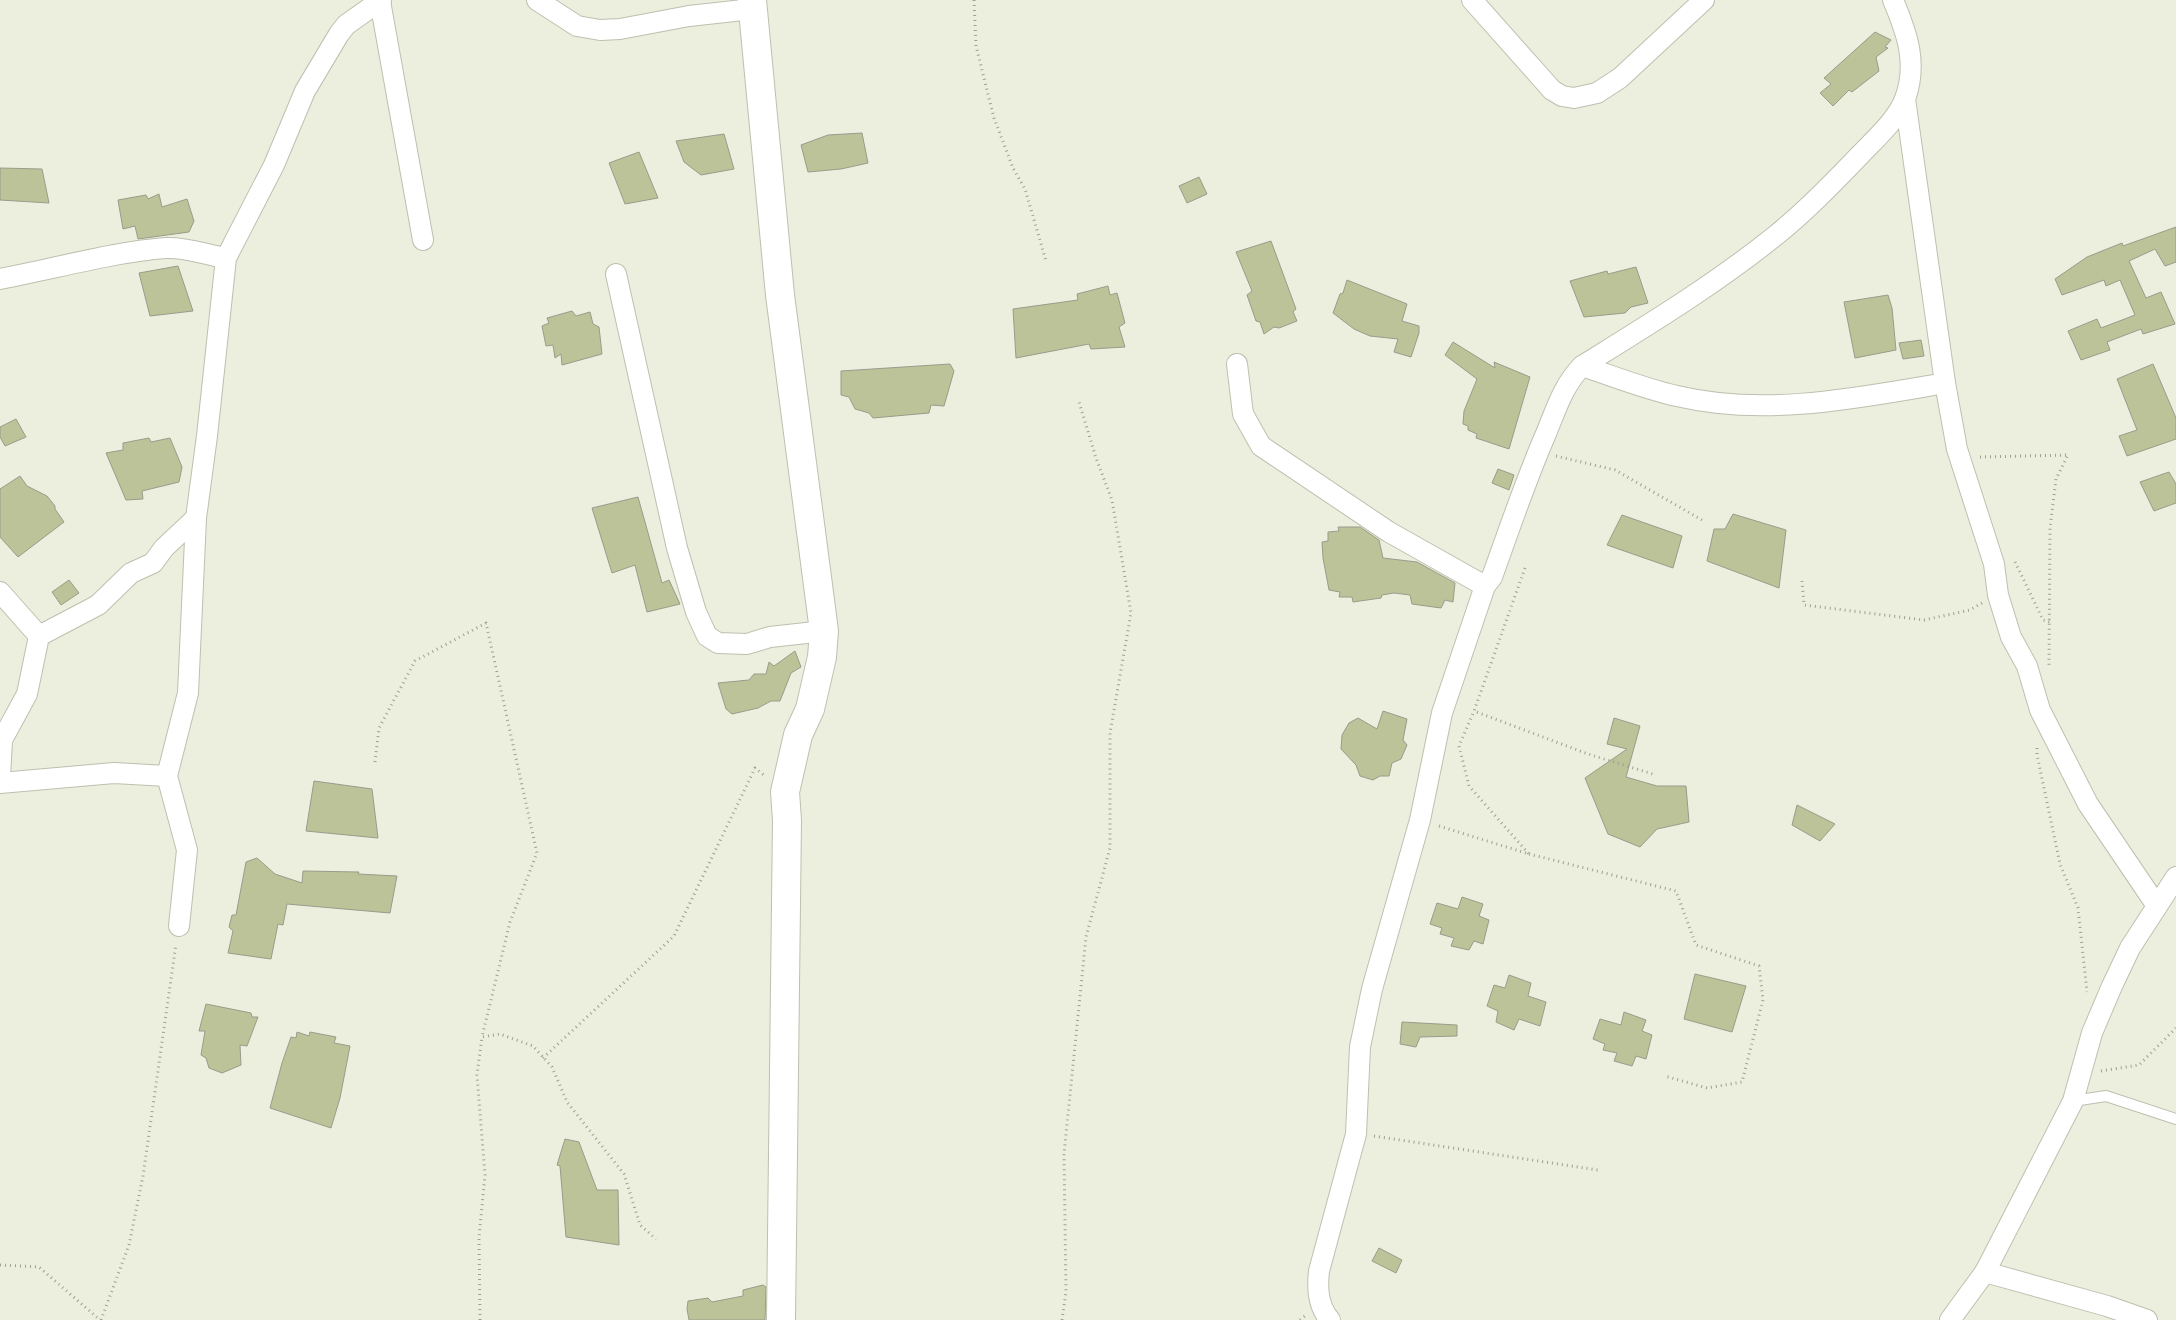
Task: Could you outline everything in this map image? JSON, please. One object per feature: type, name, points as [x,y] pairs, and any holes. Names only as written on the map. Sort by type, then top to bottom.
[{"type":"street","points":[[179,926],[188,850],[167,776],[188,693],[196,518],[207,436],[226,258],[274,165],[306,91],[339,34],[346,25],[381,0],[423,240]]},
{"type":"street","points":[[537,0],[577,26],[600,30],[620,29],[752,4],[780,296],[824,631],[822,658],[810,709],[798,735],[785,792],[787,820],[782,1320]]},
{"type":"street","points":[[1472,0],[1552,90],[1562,96],[1574,98],[1597,93],[1620,78],[1704,0]]},
{"type":"street","points":[[1330,1320],[1322,1306],[1317,1290],[1319,1271],[1356,1134],[1360,1047],[1372,989],[1420,820],[1442,713],[1485,586],[1492,577],[1538,452],[1569,380],[1582,366],[1682,303],[1775,236],[1830,186],[1891,122],[1904,99],[1912,69],[1908,37],[1893,0]]},
{"type":"street","points":[[1904,99],[1945,383],[1960,458],[1994,564],[1998,595],[2011,637],[2027,666],[2040,710],[2088,804],[2157,906]]},
{"type":"street","points":[[0,279],[103,258],[166,248],[190,250],[226,258]]},
{"type":"street","points":[[616,274],[677,548],[696,612],[707,636],[718,643],[747,644],[770,637],[824,631]]},
{"type":"street","points":[[1237,364],[1243,414],[1261,446],[1389,532],[1485,586]]},
{"type":"street","points":[[1582,366],[1677,396],[1742,405],[1805,404],[1945,383]]},
{"type":"street","points":[[39,636],[98,605],[131,573],[153,563],[164,548],[196,518]]},
{"type":"street","points":[[0,592],[39,636]]},
{"type":"street","points":[[0,778],[2,740],[27,694],[39,636]]},
{"type":"street","points":[[0,783],[114,773],[167,776]]},
{"type":"street","points":[[1950,1320],[1985,1272],[2073,1101],[2092,1033],[2112,986],[2130,948],[2176,877]]},
{"type":"street","points":[[1985,1272],[2107,1306],[2146,1320]]},
{"type":"lane","points":[[2073,1101],[2106,1096],[2176,1118]]},
{"type":"path","points":[[974,0],[976,46],[994,118],[1014,168],[1026,189],[1046,261]]},
{"type":"path","points":[[1062,1320],[1066,1292],[1064,1154],[1086,937],[1110,848],[1110,733],[1131,613],[1112,500],[1096,458],[1079,402]]},
{"type":"path","points":[[1538,452],[1614,470],[1702,520]]},
{"type":"path","points":[[1960,458],[2068,455],[2056,479],[2050,528],[2048,668]]},
{"type":"path","points":[[1525,568],[1474,711],[1459,746],[1469,786],[1529,854]]},
{"type":"path","points":[[1802,581],[1804,605],[1924,620],[1970,610],[1998,595]]},
{"type":"path","points":[[375,762],[379,728],[415,661],[486,623],[537,853],[510,922],[482,1037],[477,1074],[485,1175],[479,1237],[480,1320]]},
{"type":"path","points":[[1474,711],[1588,754],[1656,775]]},
{"type":"path","points":[[2037,746],[2037,755],[2060,864],[2078,908],[2088,994]]},
{"type":"path","points":[[543,1058],[674,936],[755,768],[785,792]]},
{"type":"path","points":[[1420,820],[1529,854],[1676,891],[1696,945],[1760,966],[1763,1000],[1742,1082],[1707,1088],[1665,1076]]},
{"type":"path","points":[[0,1265],[39,1268],[100,1320],[129,1245],[143,1176],[179,926]]},
{"type":"path","points":[[2081,1074],[2139,1065],[2176,1028]]},
{"type":"path","points":[[482,1037],[500,1034],[533,1046],[552,1067],[567,1102],[624,1174],[640,1225],[656,1239]]},
{"type":"path","points":[[1356,1134],[1598,1170]]},
{"type":"building","points":[[1875,32],[1891,40],[1885,47],[1888,48],[1876,57],[1879,71],[1852,92],[1849,90],[1833,106],[1820,93],[1831,84],[1824,78]]},
{"type":"building","points":[[862,133],[868,163],[841,169],[808,172],[801,145],[828,135]]},
{"type":"building","points":[[724,134],[734,169],[701,175],[684,162],[676,141]]},
{"type":"building","points":[[639,152],[658,198],[625,204],[609,163]]},
{"type":"building","points":[[0,168],[42,169],[49,203],[0,200]]},
{"type":"building","points":[[1199,177],[1207,194],[1187,203],[1179,186]]},
{"type":"building","points":[[159,194],[162,207],[187,199],[194,221],[189,232],[138,239],[135,226],[123,229],[118,200],[146,195],[148,199]]},
{"type":"building","points":[[2176,227],[2176,262],[2165,266],[2155,249],[2129,261],[2146,298],[2161,292],[2175,324],[2143,334],[2141,329],[2107,342],[2110,350],[2081,360],[2068,331],[2097,319],[2101,328],[2135,315],[2120,280],[2106,286],[2104,280],[2062,295],[2055,279],[2087,257],[2122,243],[2123,246]]},
{"type":"building","points":[[1271,241],[1296,309],[1293,312],[1297,321],[1279,328],[1274,327],[1264,334],[1260,322],[1256,321],[1247,295],[1252,291],[1236,252]]},
{"type":"building","points":[[178,266],[193,311],[150,316],[139,273]]},
{"type":"building","points":[[1636,267],[1648,303],[1631,307],[1625,313],[1584,317],[1570,281],[1607,271],[1608,274]]},
{"type":"building","points":[[1347,280],[1407,304],[1402,321],[1419,326],[1419,333],[1411,357],[1394,352],[1398,339],[1370,336],[1354,329],[1333,313]]},
{"type":"building","points":[[1108,286],[1110,295],[1117,293],[1125,323],[1119,327],[1125,347],[1091,349],[1089,344],[1016,358],[1013,309],[1078,300],[1077,294]]},
{"type":"building","points":[[1888,295],[1892,308],[1896,350],[1855,358],[1844,302]]},
{"type":"building","points":[[572,311],[576,316],[590,312],[593,324],[599,327],[602,354],[562,365],[561,354],[555,358],[553,345],[546,346],[542,326],[549,323],[547,318]]},
{"type":"building","points":[[1921,340],[1924,356],[1903,359],[1899,343]]},
{"type":"building","points":[[1453,342],[1495,368],[1494,362],[1530,377],[1509,449],[1476,438],[1477,434],[1468,430],[1468,426],[1463,424],[1464,411],[1477,379],[1445,355]]},
{"type":"building","points":[[950,364],[954,371],[944,406],[931,405],[929,413],[873,418],[869,413],[855,409],[849,397],[841,395],[841,371]]},
{"type":"building","points":[[2153,364],[2176,418],[2176,439],[2127,456],[2119,436],[2137,430],[2117,379]]},
{"type":"building","points":[[16,419],[26,437],[5,446],[0,437],[0,427]]},
{"type":"building","points":[[149,438],[151,442],[170,438],[182,467],[179,482],[142,491],[143,499],[126,500],[106,453],[123,450],[123,443]]},
{"type":"building","points":[[1498,469],[1514,475],[1509,490],[1492,483]]},
{"type":"building","points":[[2169,472],[2176,484],[2176,503],[2154,511],[2140,482]]},
{"type":"building","points":[[20,476],[27,486],[47,496],[64,522],[18,557],[0,537],[0,489]]},
{"type":"building","points":[[638,497],[662,583],[669,580],[680,604],[647,612],[635,565],[612,573],[592,508]]},
{"type":"building","points":[[1733,514],[1786,530],[1779,588],[1707,561],[1714,529],[1725,529]]},
{"type":"building","points":[[1622,515],[1682,536],[1673,568],[1607,545]]},
{"type":"building","points":[[1338,527],[1360,527],[1379,540],[1383,558],[1417,562],[1455,583],[1453,602],[1445,600],[1441,608],[1412,604],[1410,595],[1394,593],[1382,595],[1381,598],[1353,602],[1352,597],[1339,597],[1340,592],[1329,590],[1322,542],[1328,541],[1328,532],[1339,531]]},
{"type":"building","points":[[69,580],[79,593],[61,605],[52,592]]},
{"type":"building","points":[[795,651],[801,667],[791,673],[780,701],[771,701],[758,708],[732,714],[726,709],[718,683],[749,680],[754,674],[766,674],[769,662],[774,666]]},
{"type":"building","points":[[1383,711],[1407,719],[1403,740],[1407,745],[1401,759],[1392,763],[1389,776],[1380,776],[1373,780],[1360,776],[1356,765],[1341,749],[1342,735],[1349,723],[1358,718],[1377,729]]},
{"type":"building","points":[[1614,718],[1640,726],[1626,777],[1657,786],[1686,786],[1689,822],[1657,829],[1640,847],[1608,834],[1585,778],[1627,749],[1607,744]]},
{"type":"building","points":[[314,781],[372,789],[378,838],[306,831]]},
{"type":"building","points":[[1797,805],[1835,824],[1820,841],[1792,825]]},
{"type":"building","points":[[257,858],[275,874],[302,883],[303,871],[359,872],[358,874],[397,876],[390,913],[287,904],[283,925],[278,924],[271,959],[228,953],[233,931],[229,927],[232,915],[236,915],[246,862]]},
{"type":"building","points":[[1462,897],[1483,904],[1479,916],[1489,920],[1483,944],[1474,941],[1469,950],[1451,946],[1454,938],[1440,934],[1442,928],[1430,924],[1437,903],[1458,909]]},
{"type":"building","points":[[1695,974],[1746,986],[1732,1032],[1684,1019]]},
{"type":"building","points":[[1509,975],[1531,983],[1528,996],[1546,1002],[1540,1026],[1519,1019],[1514,1030],[1496,1022],[1498,1011],[1487,1006],[1494,985],[1505,988]]},
{"type":"building","points":[[206,1004],[251,1013],[252,1017],[258,1017],[247,1046],[240,1045],[241,1065],[222,1073],[209,1068],[206,1058],[201,1055],[205,1031],[199,1031]]},
{"type":"building","points":[[1624,1012],[1646,1020],[1642,1031],[1652,1035],[1646,1059],[1636,1056],[1632,1066],[1614,1061],[1617,1053],[1603,1050],[1605,1044],[1593,1039],[1600,1019],[1621,1025]]},
{"type":"building","points":[[1402,1022],[1457,1025],[1457,1036],[1420,1037],[1416,1047],[1400,1044]]},
{"type":"building","points":[[297,1032],[309,1036],[310,1032],[336,1037],[334,1043],[350,1046],[340,1098],[331,1128],[270,1108],[291,1037],[296,1038]]},
{"type":"building","points":[[565,1139],[579,1142],[597,1190],[618,1190],[619,1245],[566,1237],[560,1166],[557,1165]]},
{"type":"building","points":[[1379,1248],[1402,1260],[1396,1273],[1372,1261]]},
{"type":"building","points":[[763,1285],[766,1287],[765,1320],[689,1320],[688,1301],[708,1298],[712,1302],[743,1296],[743,1290]]}]
